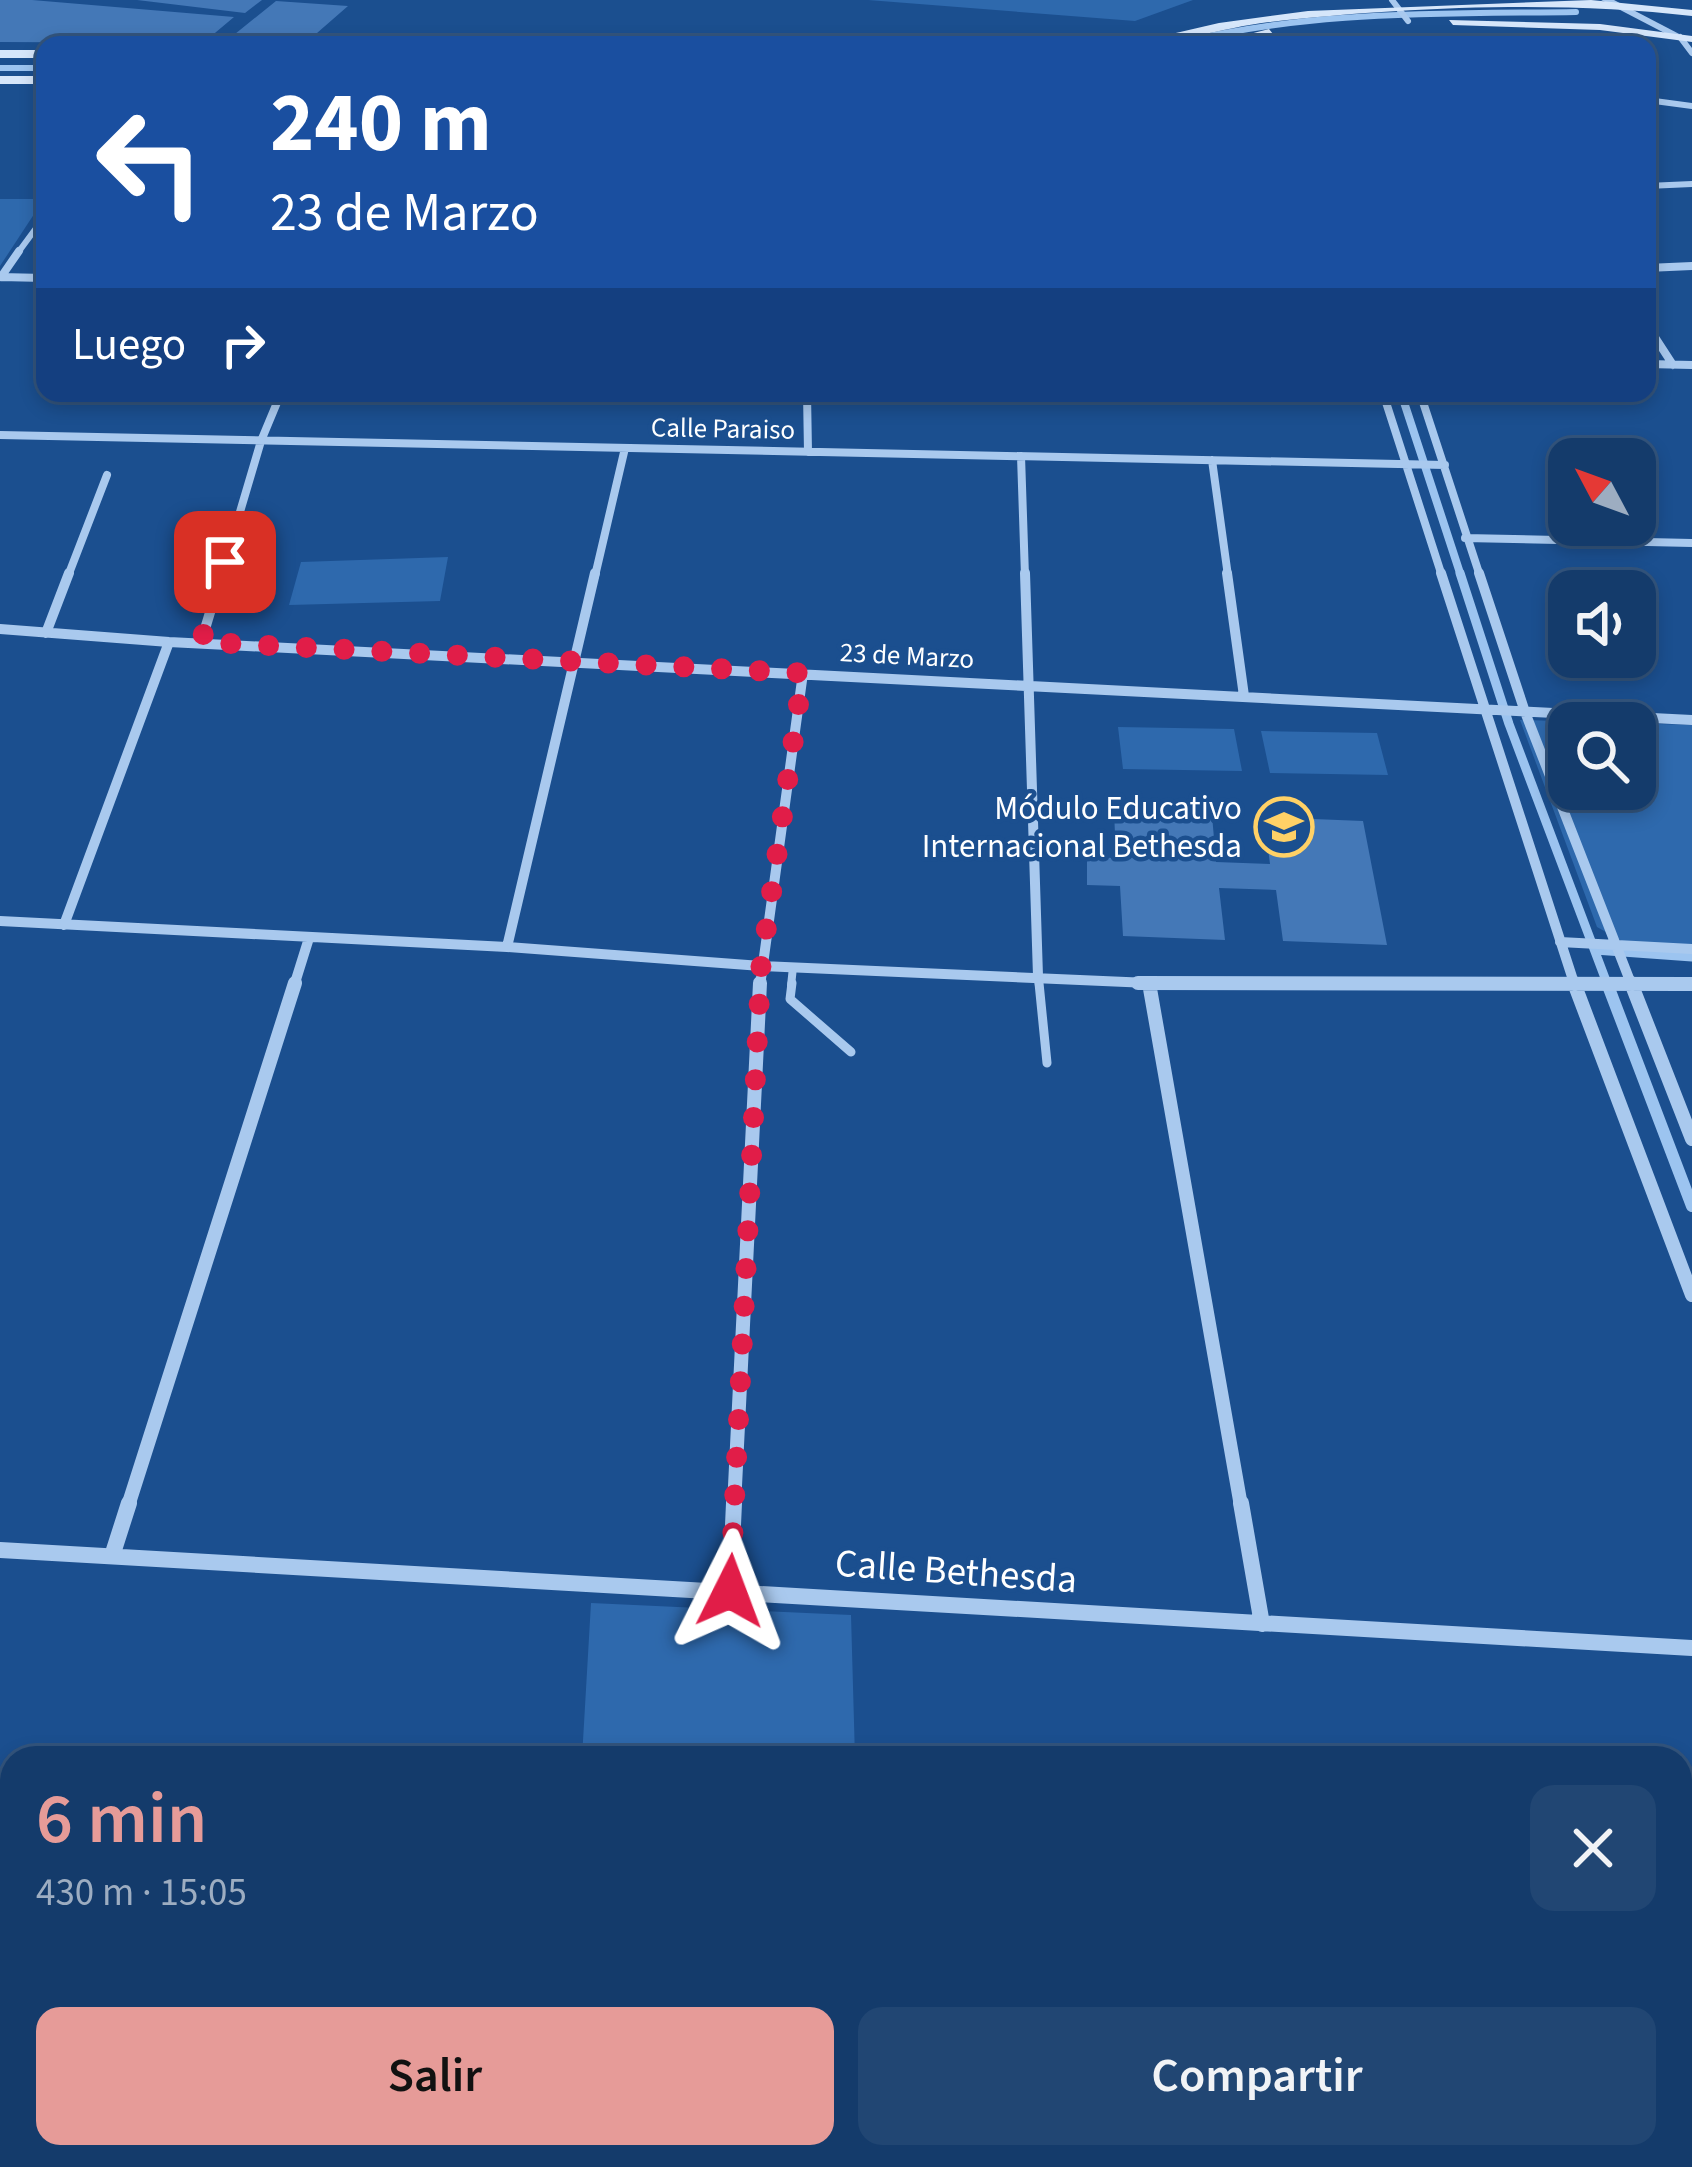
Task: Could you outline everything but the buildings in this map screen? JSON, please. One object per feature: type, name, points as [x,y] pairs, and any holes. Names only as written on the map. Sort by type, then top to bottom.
[{"type":"main road","points":[[1170,36],[1238,21],[1400,11],[1609,2],[1692,13]]},
{"type":"main road","points":[[1251,36],[1400,11],[1686,38]]},
{"type":"main road","points":[[1600,27],[1622,26],[1630,15]]},
{"type":"main road","points":[[0,54],[36,54]]},
{"type":"main road","points":[[0,80],[36,80]]},
{"type":"street","points":[[1609,2],[1686,38],[1692,53]]},
{"type":"street","points":[[1656,101],[1692,106]]},
{"type":"street","points":[[1656,186],[1692,184]]},
{"type":"street","points":[[1,277],[36,228]]},
{"type":"street","points":[[1656,268],[1692,266]]},
{"type":"street","points":[[1,277],[36,278]]},
{"type":"street","points":[[1656,339],[1673,364]]},
{"type":"street","points":[[1656,364],[1692,365]]},
{"type":"street","points":[[201,642],[261,441],[277,402]]},
{"type":"street","points":[[806,402],[808,452]]},
{"type":"street","points":[[1387,402],[1414,464],[1482,707],[1692,1294]]},
{"type":"street","points":[[1422,402],[1518,712],[1692,1139]]},
{"type":"street","name":"Calle Paraiso","points":[[0,435],[1439,465]]},
{"type":"street","points":[[507,947],[625,448]]},
{"type":"street","points":[[1022,456],[1038,976]]},
{"type":"street","points":[[1212,460],[1244,696]]},
{"type":"street","points":[[46,633],[107,475]]},
{"type":"street","points":[[1465,538],[1692,543]]},
{"type":"street","name":"23 de Marzo","points":[[0,629],[169,642],[1026,682],[1692,720]]},
{"type":"street","points":[[64,925],[169,642]]},
{"type":"street","points":[[730,1591],[761,966],[803,673]]},
{"type":"street","points":[[0,921],[507,947],[761,966],[1149,982],[1627,980],[1692,984]]},
{"type":"street","points":[[113,1553],[308,938]]},
{"type":"street","points":[[1566,943],[1692,950]]},
{"type":"street","points":[[1149,982],[1262,1624]]},
{"type":"street","name":"Calle Bethesda","points":[[0,1550],[1692,1648]]},
{"type":"lane","points":[[793,967],[790,998],[795,1006],[851,1052]]},
{"type":"lane","points":[[1038,976],[1047,1063]]},
{"type":"shaded area","points":[[868,0],[1193,0],[1135,21]]},
{"type":"shaded area","points":[[0,199],[36,199],[36,211],[0,266]]},
{"type":"shaded area","points":[[448,557],[440,601],[289,605],[301,562]]},
{"type":"shaded area","points":[[1520,720],[1548,721],[1548,795]]},
{"type":"shaded area","points":[[1656,724],[1692,725],[1692,949],[1631,946],[1597,927],[1553,810],[1656,810]]},
{"type":"shaded area","points":[[1118,727],[1234,729],[1242,771],[1123,769]]},
{"type":"shaded area","points":[[1261,731],[1377,733],[1388,775],[1270,773]]},
{"type":"shaded area","points":[[591,1603],[851,1615],[855,1746],[583,1746]]},
{"type":"waterway","points":[[1212,36],[1322,20],[1576,12]]},
{"type":"waterway","points":[[0,68],[36,68]]},
{"type":"waterway","points":[[1404,402],[1461,576]]},
{"type":"waterway","points":[[1460,573],[1509,724],[1608,986]]},
{"type":"waterway","points":[[1595,950],[1692,957]]},
{"type":"waterway","points":[[1607,983],[1692,1206]]},
{"type":"place","name":"Módulo Educativo Internacional Bethesda","points":[[1284,827]]},
{"type":"route","points":[[225,562],[201,642],[803,673],[761,966],[730,1591]]}]
